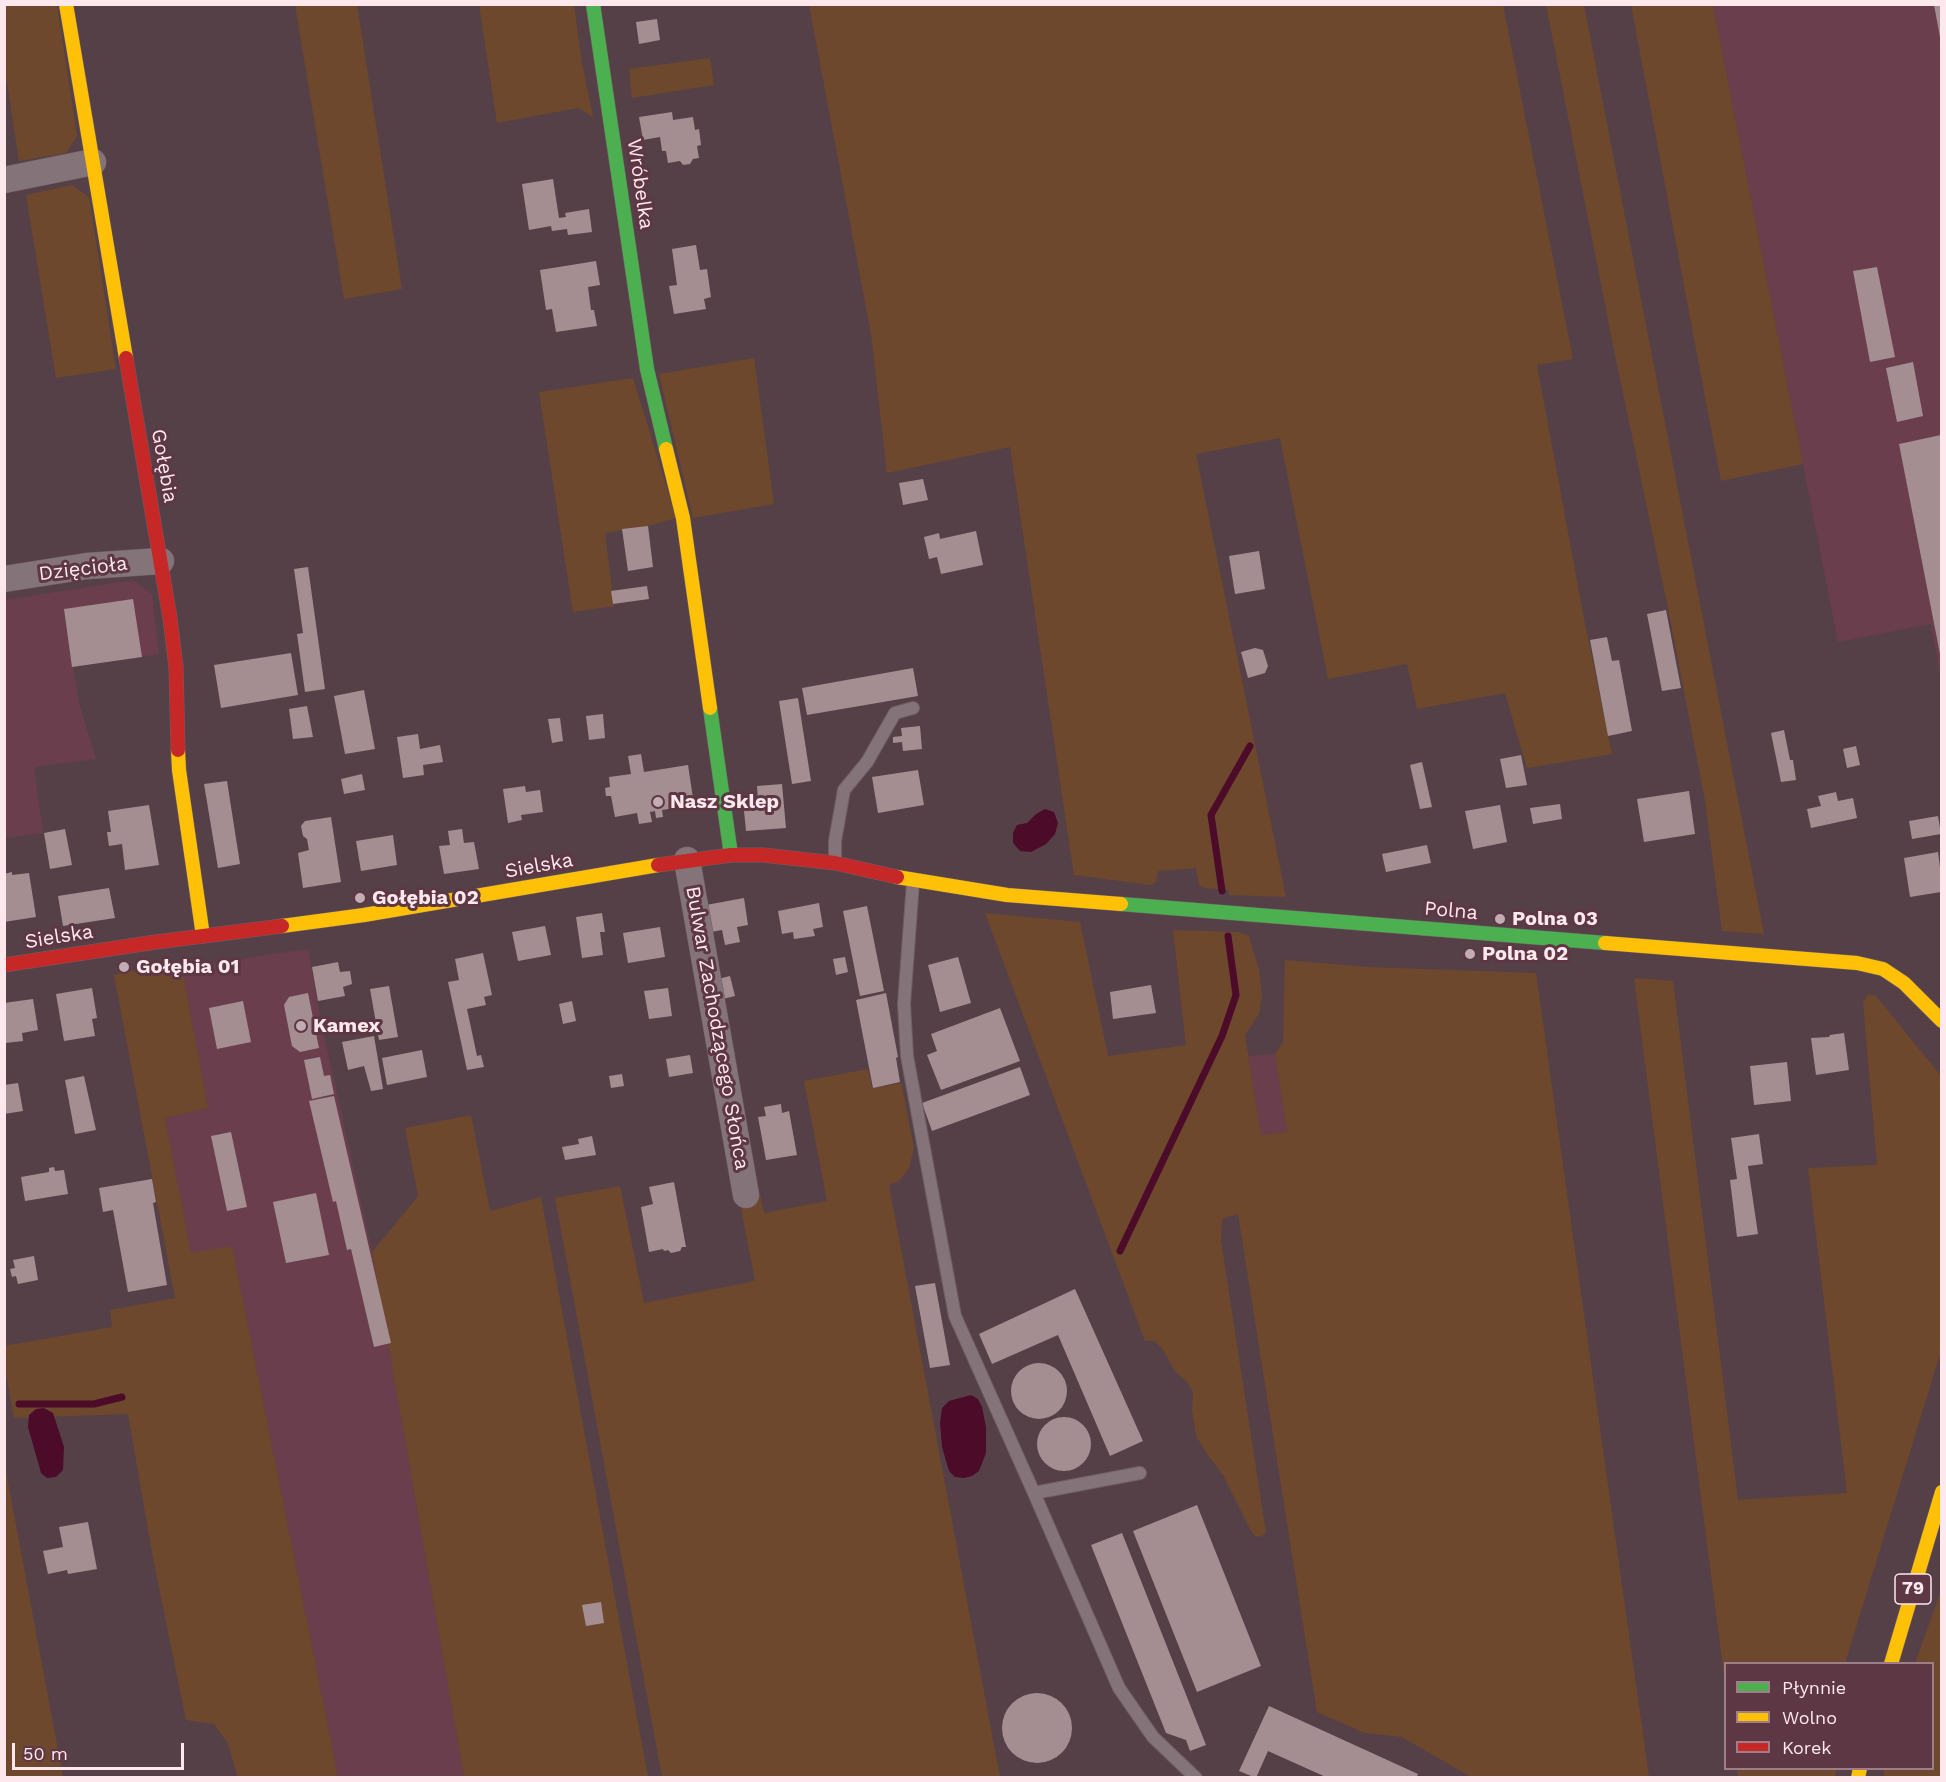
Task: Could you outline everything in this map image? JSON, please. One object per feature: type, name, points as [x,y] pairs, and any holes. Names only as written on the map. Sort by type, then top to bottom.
[{"type":"street","name":"Gołębia","points":[[66,4],[170,618],[176,667],[179,770],[203,936]]},
{"type":"street","name":"Wróbelka","points":[[593,4],[647,369],[683,519],[732,855]]},
{"type":"street","points":[[4,180],[93,162]]},
{"type":"street","name":"Dzięcioła","points":[[4,579],[87,566],[161,561]]},
{"type":"street","name":"Sielska","points":[[4,965],[364,915],[732,855],[764,855],[835,863],[913,881],[973,891]]},
{"type":"street","name":"Bulwar Zachodzącego Słońca","points":[[687,861],[746,1195]]},
{"type":"street","name":"Polna","points":[[973,891],[1857,963],[1883,969],[1904,982],[1941,1021]]},
{"type":"street","name":"79","points":[[1892,1662],[1941,1492]]},
{"type":"lane","points":[[835,863],[835,841],[844,789],[867,762],[895,713],[913,708]]},
{"type":"lane","points":[[913,881],[904,1004],[907,1056],[955,1316],[1119,1688],[1153,1737],[1196,1778]]},
{"type":"lane","points":[[1034,1493],[1140,1473]]},
{"type":"shaded area","points":[[4,5],[57,5],[77,136],[66,153],[19,161],[5,70]]},
{"type":"shaded area","points":[[295,5],[357,5],[402,289],[344,299]]},
{"type":"shaded area","points":[[479,5],[574,5],[582,63],[593,117],[578,108],[497,123]]},
{"type":"shaded area","points":[[809,5],[1503,5],[1573,359],[1537,365],[1585,624],[1612,754],[1527,768],[1505,693],[1417,709],[1407,664],[1328,679],[1280,438],[1196,454],[1286,897],[1229,895],[1229,890],[1205,888],[1199,885],[1196,868],[1158,871],[1156,882],[1151,885],[1074,875],[1010,447],[887,473],[871,334]]},
{"type":"shaded area","points":[[1546,5],[1584,5],[1764,934],[1722,931],[1705,801]]},
{"type":"shaded area","points":[[1631,5],[1713,5],[1803,464],[1721,481]]},
{"type":"shaded area","points":[[1713,5],[1941,5],[1941,678],[1931,624],[1838,642]]},
{"type":"shaded area","points":[[710,58],[714,85],[632,98],[629,69]]},
{"type":"shaded area","points":[[72,185],[89,197],[116,369],[56,378],[26,195]]},
{"type":"shaded area","points":[[754,358],[774,504],[693,518],[659,374]]},
{"type":"shaded area","points":[[633,378],[676,518],[648,526],[605,533],[614,606],[573,612],[539,392]]},
{"type":"shaded area","points":[[133,580],[152,594],[159,654],[73,667],[79,703],[96,759],[34,767],[43,833],[5,838],[5,600]]},
{"type":"shaded area","points":[[1045,809],[1054,812],[1058,823],[1055,834],[1046,844],[1031,852],[1020,851],[1013,843],[1013,833],[1017,825],[1027,823]]},
{"type":"shaded area","points":[[985,913],[1080,922],[1108,1056],[1186,1045],[1173,930],[1238,932],[1249,936],[1259,970],[1262,996],[1259,1014],[1245,1035],[1261,1135],[1287,1132],[1275,1054],[1283,1042],[1285,960],[1368,967],[1536,973],[1649,1777],[1471,1777],[1402,1737],[1365,1733],[1317,1712],[1238,1214],[1222,1219],[1221,1241],[1266,1533],[1260,1537],[1255,1536],[1250,1529],[1224,1477],[1196,1436],[1192,1410],[1193,1392],[1187,1382],[1175,1371],[1162,1348],[1154,1341],[1145,1341]]},
{"type":"shaded area","points":[[308,949],[319,1012],[372,1252],[464,1777],[338,1777],[232,1247],[191,1254],[165,1118],[208,1108],[182,968]]},
{"type":"shaded area","points":[[177,961],[182,968],[208,1108],[165,1118],[191,1253],[232,1246],[338,1777],[238,1777],[228,1744],[214,1724],[186,1720],[152,1553],[128,1414],[14,1418],[5,1368],[4,1346],[112,1327],[110,1310],[175,1298],[114,975]]},
{"type":"shaded area","points":[[1634,978],[1673,981],[1738,1500],[1847,1493],[1808,1168],[1877,1165],[1863,1003],[1868,994],[1876,996],[1941,1076],[1941,1351],[1845,1662],[1724,1662],[1724,1675]]},
{"type":"shaded area","points":[[1275,1054],[1287,1132],[1261,1135],[1248,1056]]},
{"type":"shaded area","points":[[868,1069],[872,1088],[902,1083],[914,1148],[909,1168],[899,1181],[889,1185],[1000,1777],[662,1777],[555,1198],[620,1186],[644,1303],[755,1281],[739,1198],[760,1194],[764,1213],[827,1201],[804,1081]]},
{"type":"shaded area","points":[[471,1115],[490,1211],[541,1197],[648,1777],[464,1777],[372,1252],[418,1196],[405,1128]]},
{"type":"shaded area","points":[[971,1395],[978,1399],[982,1407],[986,1427],[986,1453],[979,1471],[964,1478],[955,1477],[949,1471],[942,1447],[940,1423],[942,1408],[949,1401]]},
{"type":"shaded area","points":[[44,1408],[53,1413],[64,1447],[63,1470],[56,1477],[47,1478],[41,1473],[28,1427],[29,1415],[36,1409]]},
{"type":"shaded area","points":[[5,1466],[63,1777],[5,1777]]},
{"type":"shaded area","points":[[1941,1591],[1941,1777],[1885,1777],[1883,1770],[1934,1770],[1934,1662],[1915,1662]]},
{"type":"shaded area","points":[[1737,1770],[1837,1770],[1834,1778],[1738,1777]]},
{"type":"building","points":[[1934,5],[1941,5],[1941,37],[1940,37]]},
{"type":"building","points":[[657,19],[660,40],[639,44],[636,22]]},
{"type":"building","points":[[672,112],[673,120],[693,117],[695,130],[699,129],[701,145],[697,146],[699,158],[693,159],[690,164],[683,165],[680,161],[668,163],[666,151],[662,151],[660,137],[643,140],[639,117]]},
{"type":"building","points":[[553,179],[559,218],[566,217],[565,213],[589,209],[592,232],[568,235],[567,229],[552,231],[551,226],[529,230],[522,184]]},
{"type":"building","points":[[696,245],[700,270],[707,269],[711,297],[704,299],[706,309],[674,314],[669,286],[677,285],[672,249]]},
{"type":"building","points":[[596,261],[600,285],[588,287],[591,310],[594,310],[597,326],[556,332],[552,309],[546,310],[540,270]]},
{"type":"building","points":[[1877,267],[1895,357],[1870,362],[1853,271]]},
{"type":"building","points":[[1913,362],[1923,416],[1897,422],[1886,368]]},
{"type":"building","points":[[1941,435],[1941,654],[1940,654],[1899,444]]},
{"type":"building","points":[[923,479],[928,500],[903,505],[899,483]]},
{"type":"building","points":[[648,526],[653,567],[628,571],[622,529]]},
{"type":"building","points":[[976,531],[983,565],[941,574],[937,557],[929,559],[924,537],[939,533],[940,539]]},
{"type":"building","points":[[1259,551],[1265,589],[1235,594],[1229,556]]},
{"type":"building","points":[[308,567],[325,689],[305,692],[297,634],[303,633],[294,569]]},
{"type":"building","points":[[647,586],[649,599],[613,604],[611,591]]},
{"type":"building","points":[[133,599],[142,657],[72,667],[64,609]]},
{"type":"building","points":[[1666,610],[1681,688],[1662,691],[1647,614]]},
{"type":"building","points":[[1607,637],[1612,661],[1619,660],[1632,731],[1608,736],[1590,640]]},
{"type":"building","points":[[1255,648],[1263,650],[1268,666],[1265,673],[1248,678],[1241,652]]},
{"type":"building","points":[[291,653],[298,695],[221,708],[214,665]]},
{"type":"building","points":[[913,668],[918,696],[807,715],[802,688]]},
{"type":"building","points":[[364,690],[375,749],[345,754],[334,696]]},
{"type":"building","points":[[798,698],[811,781],[792,784],[779,701]]},
{"type":"building","points":[[307,706],[313,737],[293,739],[289,709]]},
{"type":"building","points":[[603,714],[605,738],[589,740],[586,716]]},
{"type":"building","points":[[560,718],[563,741],[552,743],[548,719]]},
{"type":"building","points":[[920,726],[922,749],[903,751],[902,742],[893,743],[893,737],[902,736],[901,728]]},
{"type":"building","points":[[1784,730],[1796,780],[1781,782],[1771,733]]},
{"type":"building","points":[[418,734],[420,749],[440,745],[443,762],[423,765],[424,775],[403,778],[397,737]]},
{"type":"building","points":[[1856,746],[1860,765],[1847,768],[1843,749]]},
{"type":"building","points":[[641,754],[644,772],[688,765],[694,805],[662,810],[663,817],[656,818],[655,811],[650,812],[652,822],[639,824],[637,813],[615,817],[611,796],[606,796],[605,788],[610,787],[609,777],[631,774],[628,756]]},
{"type":"building","points":[[1521,755],[1527,785],[1506,788],[1500,759]]},
{"type":"building","points":[[1422,762],[1432,807],[1420,809],[1410,765]]},
{"type":"building","points":[[918,770],[924,805],[878,813],[872,777]]},
{"type":"building","points":[[362,774],[365,790],[344,794],[341,779]]},
{"type":"building","points":[[227,781],[240,864],[218,868],[204,784]]},
{"type":"building","points":[[782,784],[786,828],[746,831],[743,801],[758,800],[757,786]]},
{"type":"building","points":[[525,786],[526,792],[540,790],[543,812],[521,815],[522,820],[508,823],[503,789]]},
{"type":"building","points":[[1689,791],[1695,834],[1644,842],[1637,799]]},
{"type":"building","points":[[1836,792],[1838,801],[1853,798],[1857,818],[1811,828],[1807,809],[1821,806],[1818,796]]},
{"type":"building","points":[[1560,804],[1562,819],[1533,824],[1530,808]]},
{"type":"building","points":[[149,805],[159,865],[125,870],[122,844],[109,846],[107,832],[111,832],[108,811]]},
{"type":"building","points":[[1500,805],[1507,842],[1473,849],[1465,811]]},
{"type":"building","points":[[1938,816],[1941,834],[1912,839],[1909,821]]},
{"type":"building","points":[[331,817],[341,882],[303,888],[298,853],[309,850],[301,826],[305,821]]},
{"type":"building","points":[[65,829],[72,865],[50,869],[44,833]]},
{"type":"building","points":[[462,829],[464,843],[474,842],[479,869],[444,874],[439,846],[450,845],[448,831]]},
{"type":"building","points":[[393,835],[397,865],[361,871],[356,841]]},
{"type":"building","points":[[1427,845],[1431,863],[1386,872],[1382,854]]},
{"type":"building","points":[[1938,852],[1941,892],[1910,897],[1904,858]]},
{"type":"building","points":[[12,872],[12,875],[29,873],[36,917],[4,922],[4,874]]},
{"type":"building","points":[[109,888],[115,918],[63,926],[58,896]]},
{"type":"building","points":[[744,898],[748,925],[737,927],[740,942],[725,945],[722,930],[711,932],[706,905]]},
{"type":"building","points":[[819,903],[823,927],[813,929],[815,936],[794,939],[793,932],[782,934],[778,911]]},
{"type":"building","points":[[867,906],[884,991],[860,996],[843,911]]},
{"type":"building","points":[[602,913],[605,932],[600,932],[603,955],[582,958],[576,917]]},
{"type":"building","points":[[545,926],[551,955],[518,961],[512,932]]},
{"type":"building","points":[[660,927],[665,957],[628,963],[623,933]]},
{"type":"building","points":[[483,953],[492,995],[484,997],[486,1005],[467,1009],[477,1056],[481,1055],[484,1067],[467,1070],[448,982],[459,980],[455,959]]},
{"type":"building","points":[[845,957],[848,972],[836,975],[833,959]]},
{"type":"building","points":[[958,957],[971,1003],[940,1012],[928,965]]},
{"type":"building","points":[[338,962],[340,972],[350,971],[352,984],[343,987],[345,996],[318,1001],[312,967]]},
{"type":"building","points":[[730,976],[735,996],[723,999],[718,979]]},
{"type":"building","points":[[1151,985],[1156,1013],[1113,1019],[1110,992]]},
{"type":"building","points":[[389,986],[398,1037],[379,1040],[370,989]]},
{"type":"building","points":[[92,988],[97,1018],[92,1019],[95,1036],[64,1041],[56,994]]},
{"type":"building","points":[[668,988],[672,1016],[649,1019],[644,991]]},
{"type":"building","name":"Kamex","points":[[308,993],[319,1048],[300,1052],[292,1046],[284,1005],[289,997]]},
{"type":"building","points":[[886,993],[898,1057],[896,1058],[900,1082],[873,1088],[856,1000]]},
{"type":"building","points":[[33,999],[38,1030],[22,1033],[23,1041],[5,1043],[4,1003]]},
{"type":"building","points":[[243,1001],[251,1042],[217,1049],[209,1008]]},
{"type":"building","points":[[572,1001],[576,1021],[563,1024],[559,1004]]},
{"type":"building","points":[[1000,1008],[1020,1061],[941,1090],[927,1055],[937,1051],[931,1034]]},
{"type":"building","points":[[1844,1033],[1849,1070],[1816,1075],[1811,1038]]},
{"type":"building","points":[[374,1036],[383,1089],[371,1091],[364,1066],[348,1070],[342,1042]]},
{"type":"building","points":[[422,1050],[427,1077],[387,1085],[382,1058]]},
{"type":"building","points":[[690,1055],[693,1073],[669,1077],[666,1059]]},
{"type":"building","points":[[320,1057],[324,1076],[330,1075],[334,1094],[312,1099],[304,1060]]},
{"type":"building","points":[[1787,1062],[1791,1101],[1754,1105],[1750,1066]]},
{"type":"building","points":[[1020,1067],[1030,1095],[932,1131],[922,1103]]},
{"type":"building","points":[[622,1074],[624,1086],[611,1088],[609,1076]]},
{"type":"building","points":[[84,1076],[96,1130],[75,1134],[65,1080]]},
{"type":"building","points":[[18,1083],[23,1111],[4,1114],[4,1085]]},
{"type":"building","points":[[334,1096],[391,1343],[374,1347],[351,1249],[347,1250],[336,1201],[333,1202],[309,1101]]},
{"type":"building","points":[[781,1104],[782,1113],[789,1111],[797,1155],[766,1160],[758,1117],[766,1116],[764,1107]]},
{"type":"building","points":[[231,1132],[247,1207],[227,1211],[211,1136]]},
{"type":"building","points":[[1759,1134],[1763,1164],[1748,1166],[1758,1234],[1737,1237],[1730,1180],[1737,1179],[1731,1138]]},
{"type":"building","points":[[592,1136],[596,1155],[565,1160],[562,1147],[579,1144],[578,1139]]},
{"type":"building","points":[[54,1167],[55,1171],[64,1170],[68,1194],[25,1201],[21,1177],[49,1172],[49,1168]]},
{"type":"building","points":[[152,1179],[156,1202],[153,1203],[167,1285],[128,1292],[113,1210],[103,1212],[99,1188]]},
{"type":"building","points":[[674,1182],[686,1247],[671,1253],[663,1249],[649,1252],[641,1207],[653,1204],[649,1187]]},
{"type":"building","points":[[316,1193],[329,1255],[286,1263],[273,1202]]},
{"type":"building","points":[[34,1256],[38,1280],[18,1284],[16,1276],[12,1277],[10,1269],[15,1268],[13,1260]]},
{"type":"building","points":[[935,1283],[950,1365],[930,1368],[915,1286]]},
{"type":"building","points":[[1075,1289],[1143,1441],[1110,1456],[1058,1335],[992,1364],[979,1334]]},
{"type":"building","points":[[1039,1363],[1054,1368],[1062,1376],[1067,1391],[1062,1406],[1054,1414],[1039,1419],[1024,1414],[1016,1406],[1011,1391],[1016,1376],[1024,1368]]},
{"type":"building","points":[[1059,1417],[1069,1417],[1079,1421],[1087,1429],[1091,1444],[1087,1459],[1079,1467],[1069,1471],[1059,1471],[1049,1467],[1041,1459],[1037,1449],[1037,1439],[1041,1429],[1049,1421]]},
{"type":"building","points":[[1197,1505],[1261,1666],[1197,1692],[1133,1531]]},
{"type":"building","points":[[88,1522],[97,1569],[68,1574],[67,1570],[48,1574],[43,1551],[63,1547],[59,1527]]},
{"type":"building","points":[[1122,1533],[1206,1745],[1190,1751],[1186,1740],[1166,1733],[1091,1545]]},
{"type":"building","points":[[601,1602],[604,1623],[586,1626],[582,1605]]},
{"type":"building","points":[[1037,1693],[1056,1699],[1066,1709],[1072,1728],[1066,1747],[1056,1757],[1037,1763],[1018,1757],[1008,1747],[1002,1728],[1008,1709],[1018,1699]]},
{"type":"building","points":[[1269,1706],[1418,1774],[1416,1778],[1328,1778],[1268,1751],[1256,1778],[1239,1771]]},
{"type":"waterway","points":[[1222,891],[1211,815],[1250,746]]},
{"type":"waterway","points":[[1120,1251],[1222,1036],[1236,995],[1228,936]]},
{"type":"waterway","points":[[19,1404],[94,1404],[122,1397]]},
{"type":"traffic: fast","points":[[593,4],[647,369],[666,449]]},
{"type":"traffic: fast","points":[[710,708],[731,855]]},
{"type":"traffic: fast","points":[[1121,904],[1605,943]]},
{"type":"traffic: slow","points":[[66,4],[126,358]]},
{"type":"traffic: slow","points":[[666,449],[683,518],[710,708]]},
{"type":"traffic: slow","points":[[178,750],[203,936]]},
{"type":"traffic: slow","points":[[282,926],[364,915],[658,865]]},
{"type":"traffic: slow","points":[[897,877],[1007,895],[1121,904]]},
{"type":"traffic: slow","points":[[1605,943],[1857,963],[1883,969],[1904,983],[1942,1021]]},
{"type":"traffic: slow","points":[[1892,1662],[1942,1492]]},
{"type":"traffic: slow","points":[[1858,1778],[1860,1770]]},
{"type":"traffic: jam","points":[[126,358],[170,618],[176,667],[178,750]]},
{"type":"traffic: jam","points":[[658,865],[731,855],[763,855],[835,863],[897,877]]},
{"type":"traffic: jam","points":[[4,965],[282,926]]},
{"type":"place","name":"Nasz Sklep","points":[[658,802]]},
{"type":"place","name":"Gołębia 02","points":[[360,898]]},
{"type":"place","name":"Polna 03","points":[[1500,919]]},
{"type":"place","name":"Polna 02","points":[[1470,954]]},
{"type":"place","name":"Gołębia 01","points":[[124,967]]},
{"type":"place","name":"Kamex","points":[[301,1026]]}]
